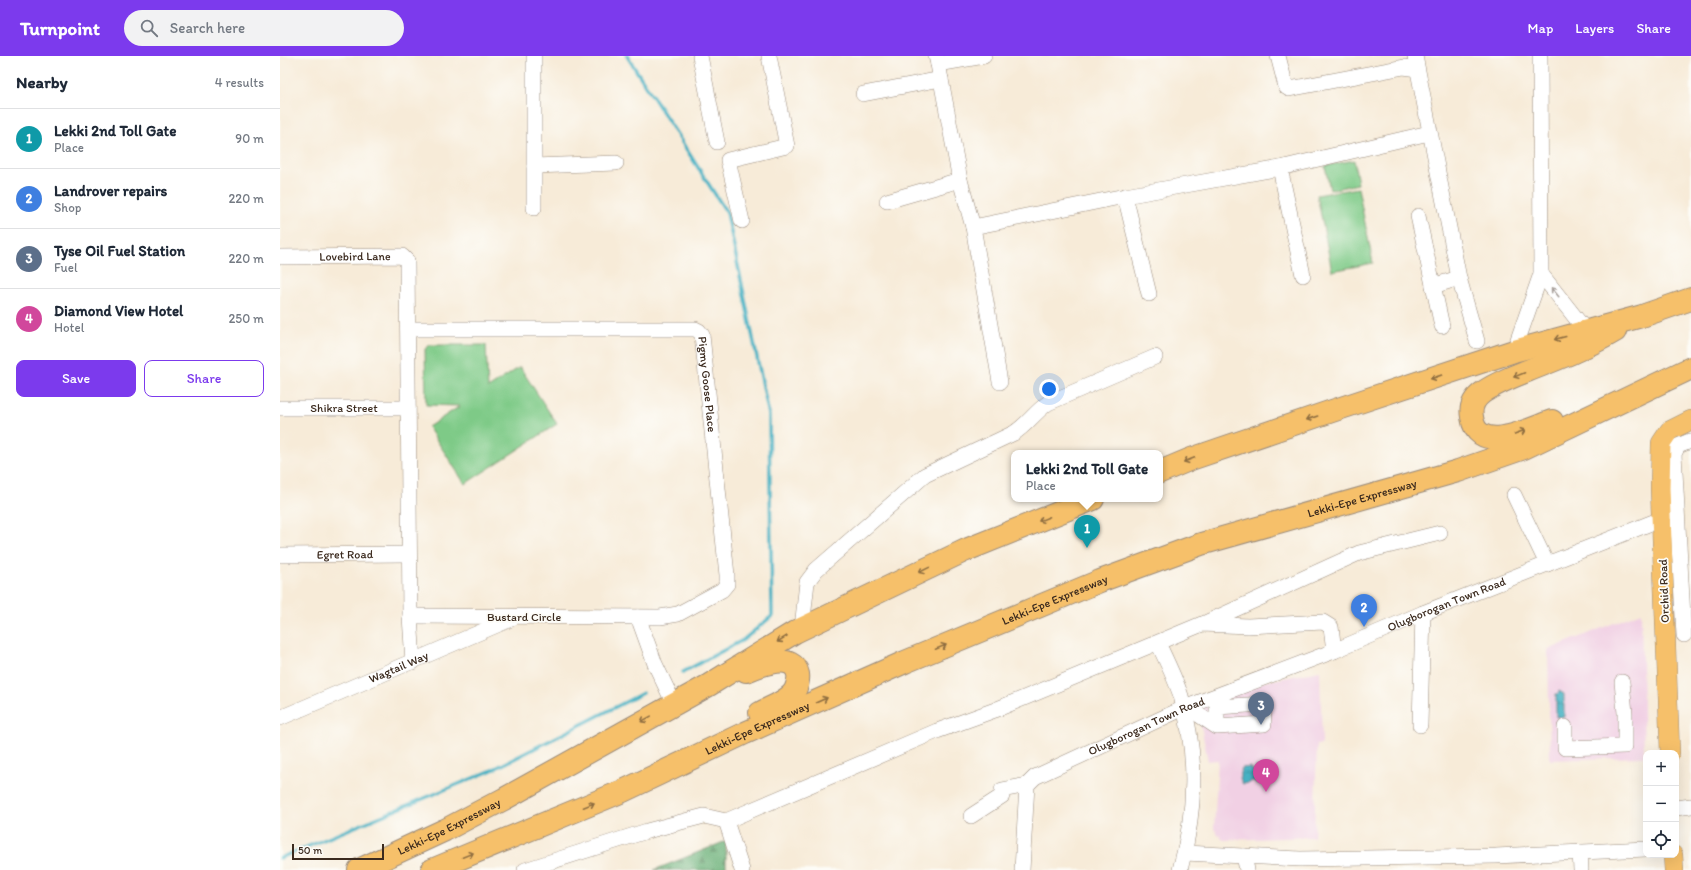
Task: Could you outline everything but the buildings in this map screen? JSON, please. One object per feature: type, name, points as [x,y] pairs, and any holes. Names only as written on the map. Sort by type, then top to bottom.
[{"type":"highway","points":[[1163,471],[1191,459],[1514,351],[1642,316],[1691,299]]},
{"type":"highway","points":[[1642,316],[1591,345],[1489,388],[1473,401],[1471,412],[1473,423],[1480,432],[1490,438],[1502,438],[1644,390]]},
{"type":"highway","name":"Lekki-Epe Expressway","points":[[432,870],[623,791],[905,662],[1100,581],[1201,544],[1458,471],[1524,448],[1691,368]]},
{"type":"highway","name":"Lekki-Epe Expressway","points":[[359,870],[445,830],[709,685],[802,628],[966,550],[1086,502]]},
{"type":"highway","points":[[707,752],[724,732],[783,700],[794,691],[798,680],[798,672],[793,666],[786,662],[774,662],[709,685]]},
{"type":"main road","name":"Orchid Road","points":[[1670,750],[1661,519],[1662,443],[1669,431],[1691,420]]},
{"type":"main road","points":[[1673,858],[1674,870]]},
{"type":"street","points":[[534,56],[534,208]]},
{"type":"street","points":[[700,56],[718,142]]},
{"type":"street","points":[[742,221],[728,160],[787,146],[769,56]]},
{"type":"street","points":[[984,56],[937,60],[960,180],[973,227],[1000,382]]},
{"type":"street","points":[[1278,56],[1286,87],[1289,89],[1404,67],[1416,62],[1459,278],[1477,341]]},
{"type":"street","points":[[1514,351],[1541,274],[1540,56]]},
{"type":"street","points":[[863,94],[941,78]]},
{"type":"street","points":[[973,227],[1125,196],[1280,168],[1429,133]]},
{"type":"street","points":[[534,166],[616,163]]},
{"type":"street","points":[[1280,168],[1302,275]]},
{"type":"street","points":[[887,201],[960,180]]},
{"type":"street","points":[[1125,196],[1149,294]]},
{"type":"street","points":[[1418,216],[1442,326]]},
{"type":"street","name":"Lovebird Lane","points":[[280,257],[402,256],[407,261],[410,616],[414,662]]},
{"type":"street","points":[[1541,274],[1586,331]]},
{"type":"street","points":[[1433,286],[1459,278]]},
{"type":"street","name":"Pigmy Goose Place","points":[[408,329],[695,329],[699,331],[702,335],[727,584],[722,590],[678,614],[638,617]]},
{"type":"street","points":[[802,628],[807,582],[816,570],[925,475],[1014,433],[1023,427],[1048,404],[1155,357]]},
{"type":"street","name":"Shikra Street","points":[[280,408],[408,408]]},
{"type":"street","points":[[1684,635],[1674,454],[1678,446],[1691,446]]},
{"type":"street","points":[[1514,495],[1547,564]]},
{"type":"street","name":"Olugborogan Town Road","points":[[971,816],[1002,796],[1002,790],[1031,781],[1259,678],[1334,651],[1423,613],[1661,519]]},
{"type":"street","points":[[525,870],[647,831],[704,816],[726,821],[937,731],[995,710],[1158,643],[1359,553],[1440,533]]},
{"type":"street","name":"Egret Road","points":[[280,555],[409,554]]},
{"type":"street","points":[[1420,725],[1423,613]]},
{"type":"street","name":"Bustard Circle","points":[[410,616],[638,617]]},
{"type":"street","name":"Wagtail Way","points":[[280,718],[414,662],[516,617]]},
{"type":"street","points":[[638,617],[655,664],[674,704]]},
{"type":"street","points":[[1202,624],[1248,626],[1323,622],[1331,626],[1334,651]]},
{"type":"street","points":[[1158,643],[1181,695],[1191,710],[1217,727],[1264,724],[1259,678]]},
{"type":"street","points":[[1565,727],[1565,748],[1625,746],[1625,713],[1622,682]]},
{"type":"street","points":[[1191,710],[1263,704]]},
{"type":"street","points":[[1228,706],[1244,725]]},
{"type":"street","points":[[1217,727],[1228,706]]},
{"type":"street","points":[[1180,870],[1185,853],[1194,797],[1191,710]]},
{"type":"street","points":[[1022,870],[1031,781]]},
{"type":"street","points":[[1679,808],[1691,806]]},
{"type":"street","points":[[726,821],[742,870]]},
{"type":"street","points":[[1185,853],[1246,863],[1300,858],[1496,856],[1643,849]]},
{"type":"street","points":[[1580,852],[1581,870]]},
{"type":"shaded area","points":[[1641,612],[1643,757],[1550,760],[1548,650]]},
{"type":"shaded area","points":[[1320,671],[1322,744],[1317,745],[1314,837],[1223,840],[1214,829],[1218,760],[1208,761],[1197,706],[1258,683]]},
{"type":"green space","points":[[1354,160],[1358,184],[1330,190],[1325,166]]},
{"type":"green space","points":[[1358,188],[1373,263],[1332,271],[1317,195]]},
{"type":"green space","points":[[430,345],[486,345],[488,388],[520,367],[557,424],[465,484],[428,427],[460,406],[426,405],[425,349]]},
{"type":"green space","points":[[726,841],[726,870],[654,870]]},
{"type":"water","points":[[1559,691],[1564,694],[1564,717],[1556,717],[1556,694],[1558,694]]},
{"type":"water","points":[[1250,767],[1251,770],[1254,770],[1256,767],[1265,767],[1268,775],[1266,783],[1256,783],[1255,781],[1251,781],[1250,783],[1243,784],[1240,778],[1241,770],[1242,768]]},
{"type":"waterway","points":[[627,56],[727,213],[769,415],[772,616],[743,640],[683,672]]},
{"type":"waterway","points":[[280,858],[490,771],[643,693]]},
{"type":"place","name":"Lekki 2nd Toll Gate","points":[[1087,548]]},
{"type":"place","name":"Landrover repairs","points":[[1364,627]]},
{"type":"place","name":"Tyse Oil Fuel Station","points":[[1261,725]]},
{"type":"place","name":"Diamond View Hotel","points":[[1266,792]]}]
